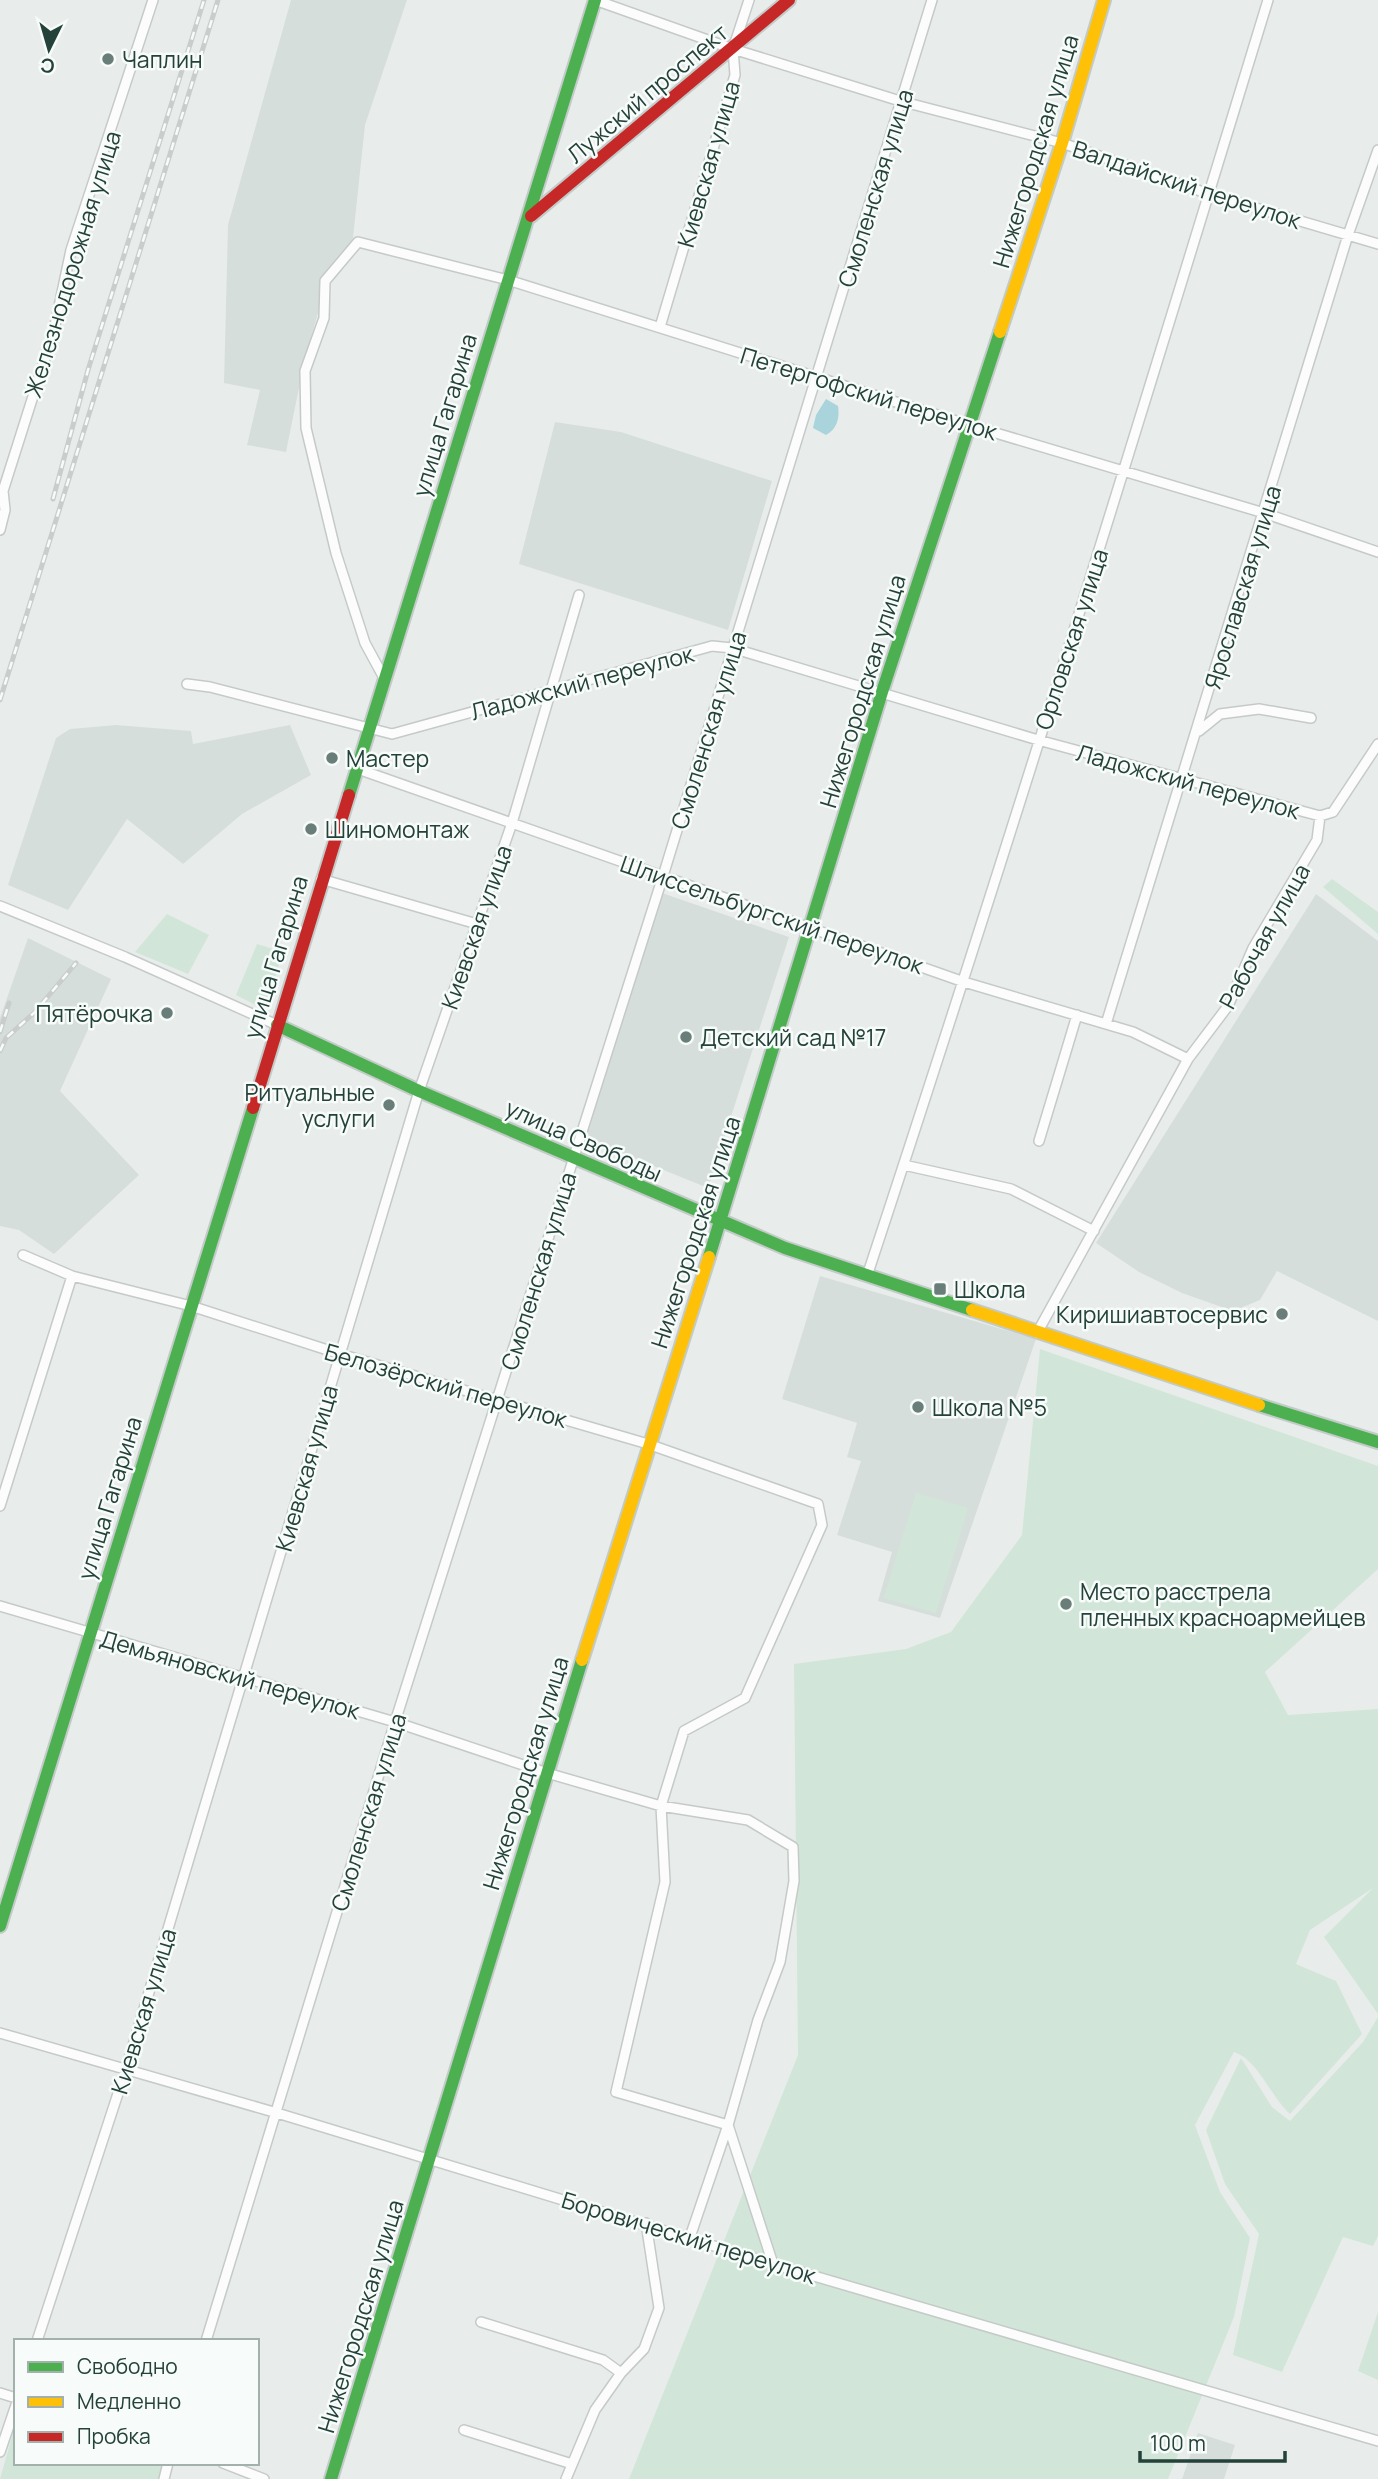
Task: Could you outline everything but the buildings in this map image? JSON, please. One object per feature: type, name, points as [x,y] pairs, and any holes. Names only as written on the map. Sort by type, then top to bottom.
[{"type":"street","name":"Железнодорожная улица","points":[[0,530],[5,510],[4,491],[54,330],[71,250],[153,0]]},
{"type":"street","name":"Валдайский переулок","points":[[595,0],[733,49],[901,101],[1062,143],[1209,194],[1378,244]]},
{"type":"street","name":"улица Гагарина","points":[[0,1926],[355,768],[530,216],[595,0]]},
{"type":"street","name":"Киевская улица","points":[[660,327],[735,75],[733,49],[749,0]]},
{"type":"street","name":"Лужский проспект","points":[[530,216],[789,0]]},
{"type":"street","name":"Смоленская улица","points":[[207,2339],[395,1722],[663,876],[932,0]]},
{"type":"street","name":"Нижегородская улица","points":[[331,2479],[648,1444],[722,1223],[882,692],[1062,143],[1104,0]]},
{"type":"street","name":"Орловская улица","points":[[867,1276],[964,982],[1125,470],[1268,0]]},
{"type":"street","name":"Ярославская улица","points":[[1106,1024],[1198,732],[1348,235],[1378,150]]},
{"type":"street","name":"Петергофский переулок","points":[[384,678],[365,643],[337,553],[306,428],[305,371],[324,318],[325,281],[358,242],[509,280],[969,425],[1264,513],[1378,552]]},
{"type":"street","name":"Киевская улица","points":[[38,2339],[126,2069],[419,1091],[512,822],[579,595]]},
{"type":"street","name":"Ладожский переулок","points":[[187,684],[210,687],[392,734],[712,646],[732,648],[1038,740],[1320,816]]},
{"type":"street","points":[[1198,732],[1220,714],[1259,709],[1311,718]]},
{"type":"street","points":[[1320,816],[1333,812],[1378,744]]},
{"type":"street","name":"Шлиссельбургский переулок","points":[[355,768],[964,982],[1133,1032],[1188,1059]]},
{"type":"street","name":"Рабочая улица","points":[[1038,1333],[1188,1059],[1228,1006],[1253,947],[1317,839],[1320,816]]},
{"type":"street","points":[[321,879],[477,924]]},
{"type":"street","name":"улица Свободы","points":[[2,909],[125,957],[419,1091],[722,1223],[867,1276],[1378,1442]]},
{"type":"street","points":[[1039,1141],[1077,1015]]},
{"type":"street","points":[[904,1165],[1011,1189],[1094,1231]]},
{"type":"street","name":"Белозёрский переулок","points":[[23,1255],[72,1276],[191,1306],[340,1354],[648,1444],[818,1504],[822,1525],[745,1698],[684,1731],[661,1806]]},
{"type":"street","points":[[0,1506],[72,1276]]},
{"type":"street","name":"Демьяновский переулок","points":[[0,1606],[395,1722],[547,1773],[661,1806],[748,1820],[793,1847],[794,1881],[780,1962],[758,2020],[728,2125]]},
{"type":"street","points":[[661,1806],[665,1882],[616,2092],[728,2125]]},
{"type":"street","name":"Боровический переулок","points":[[0,2033],[1378,2441]]},
{"type":"street","points":[[690,2237],[728,2125]]},
{"type":"street","points":[[728,2125],[773,2264]]},
{"type":"street","points":[[566,2479],[596,2410],[621,2372],[644,2348],[659,2308],[646,2223]]},
{"type":"street","points":[[481,2322],[603,2360],[621,2372]]},
{"type":"street","points":[[0,2452],[14,2411]]},
{"type":"street","points":[[464,2430],[572,2464]]},
{"type":"street","points":[[228,2465],[264,2479]]},
{"type":"shaded area","points":[[291,0],[407,0],[365,125],[353,238],[321,302],[304,363],[286,452],[247,445],[260,390],[224,383],[228,225]]},
{"type":"shaded area","points":[[555,422],[621,432],[772,481],[728,630],[519,564]]},
{"type":"shaded area","points":[[116,725],[191,731],[193,744],[290,725],[311,775],[242,814],[183,864],[127,819],[68,910],[8,885],[56,738],[70,729]]},
{"type":"shaded area","name":"Детский сад №17","points":[[662,893],[789,937],[708,1188],[582,1137]]},
{"type":"shaded area","points":[[1316,894],[1378,941],[1378,1321],[1277,1271],[1260,1300],[1233,1311],[1182,1293],[1139,1272],[1096,1243]]},
{"type":"shaded area","points":[[28,938],[111,979],[60,1091],[139,1175],[54,1254],[19,1230],[0,1226],[0,1018]]},
{"type":"shaded area","points":[[820,1276],[1036,1339],[940,1618],[878,1601],[892,1552],[837,1535],[861,1461],[847,1457],[857,1423],[782,1399]]},
{"type":"shaded area","points":[[1198,2433],[1235,2445],[1224,2479],[1182,2479]]},
{"type":"green space","points":[[1332,879],[1378,912],[1378,934],[1323,887]]},
{"type":"green space","points":[[167,914],[209,935],[188,974],[135,952]]},
{"type":"green space","points":[[257,944],[283,952],[265,1010],[236,995]]},
{"type":"green space","points":[[1040,1349],[1378,1466],[1378,1569],[1265,1672],[1288,1715],[1378,1709],[1378,2014],[1324,1937],[1373,1888],[1310,1930],[1296,1964],[1336,1981],[1362,2034],[1290,2114],[1250,2063],[1234,2052],[1195,2125],[1220,2192],[1250,2238],[1234,2317],[1168,2479],[629,2479],[798,2055],[794,1664],[906,1649],[951,1632],[1022,1535]]},
{"type":"green space","points":[[916,1493],[968,1508],[936,1613],[884,1598]]},
{"type":"green space","points":[[1378,2017],[1378,2236],[1373,2246],[1343,2237],[1282,2372],[1233,2355],[1259,2234],[1225,2184],[1206,2130],[1241,2058],[1272,2107],[1290,2121],[1363,2042]]},
{"type":"green space","points":[[1378,2312],[1378,2380],[1358,2371]]},
{"type":"green space","points":[[14,2429],[14,2465],[162,2465],[158,2479],[0,2479]]},
{"type":"water","points":[[826,399],[838,406],[839,415],[837,423],[826,435],[813,428],[816,415]]},
{"type":"railway","points":[[53,499],[88,370],[204,0]]},
{"type":"railway","points":[[0,700],[218,0]]},
{"type":"railway","points":[[0,1051],[6,1038],[35,1012],[76,963]]},
{"type":"railway","points":[[0,1032],[9,1003]]},
{"type":"traffic: fast","points":[[349,795],[595,0]]},
{"type":"traffic: fast","points":[[709,1257],[882,692],[1000,332]]},
{"type":"traffic: fast","points":[[277,1025],[419,1091],[785,1248],[972,1310]]},
{"type":"traffic: fast","points":[[0,1926],[253,1108]]},
{"type":"traffic: fast","points":[[1259,1405],[1378,1442]]},
{"type":"traffic: fast","points":[[331,2479],[582,1660]]},
{"type":"traffic: slow","points":[[1000,332],[1062,143],[1104,0]]},
{"type":"traffic: slow","points":[[582,1660],[709,1257]]},
{"type":"traffic: slow","points":[[972,1310],[1259,1405]]},
{"type":"traffic: jam","points":[[531,216],[789,0]]},
{"type":"traffic: jam","points":[[253,1108],[349,795]]},
{"type":"place","name":"Чаплин","points":[[108,59]]},
{"type":"place","name":"Мастер","points":[[332,758]]},
{"type":"place","name":"Шиномонтаж","points":[[311,829]]},
{"type":"place","name":"Пятёрочка","points":[[167,1013]]},
{"type":"place","name":"Детский сад №17","points":[[686,1037]]},
{"type":"place","name":"Ритуальные услуги","points":[[389,1105]]},
{"type":"place","name":"Школа","points":[[940,1289]]},
{"type":"place","name":"Киришиавтосервис","points":[[1282,1314]]},
{"type":"place","name":"Школа №5","points":[[918,1407]]},
{"type":"place","name":"Место расстрела пленных красноармейцев","points":[[1066,1604]]}]
